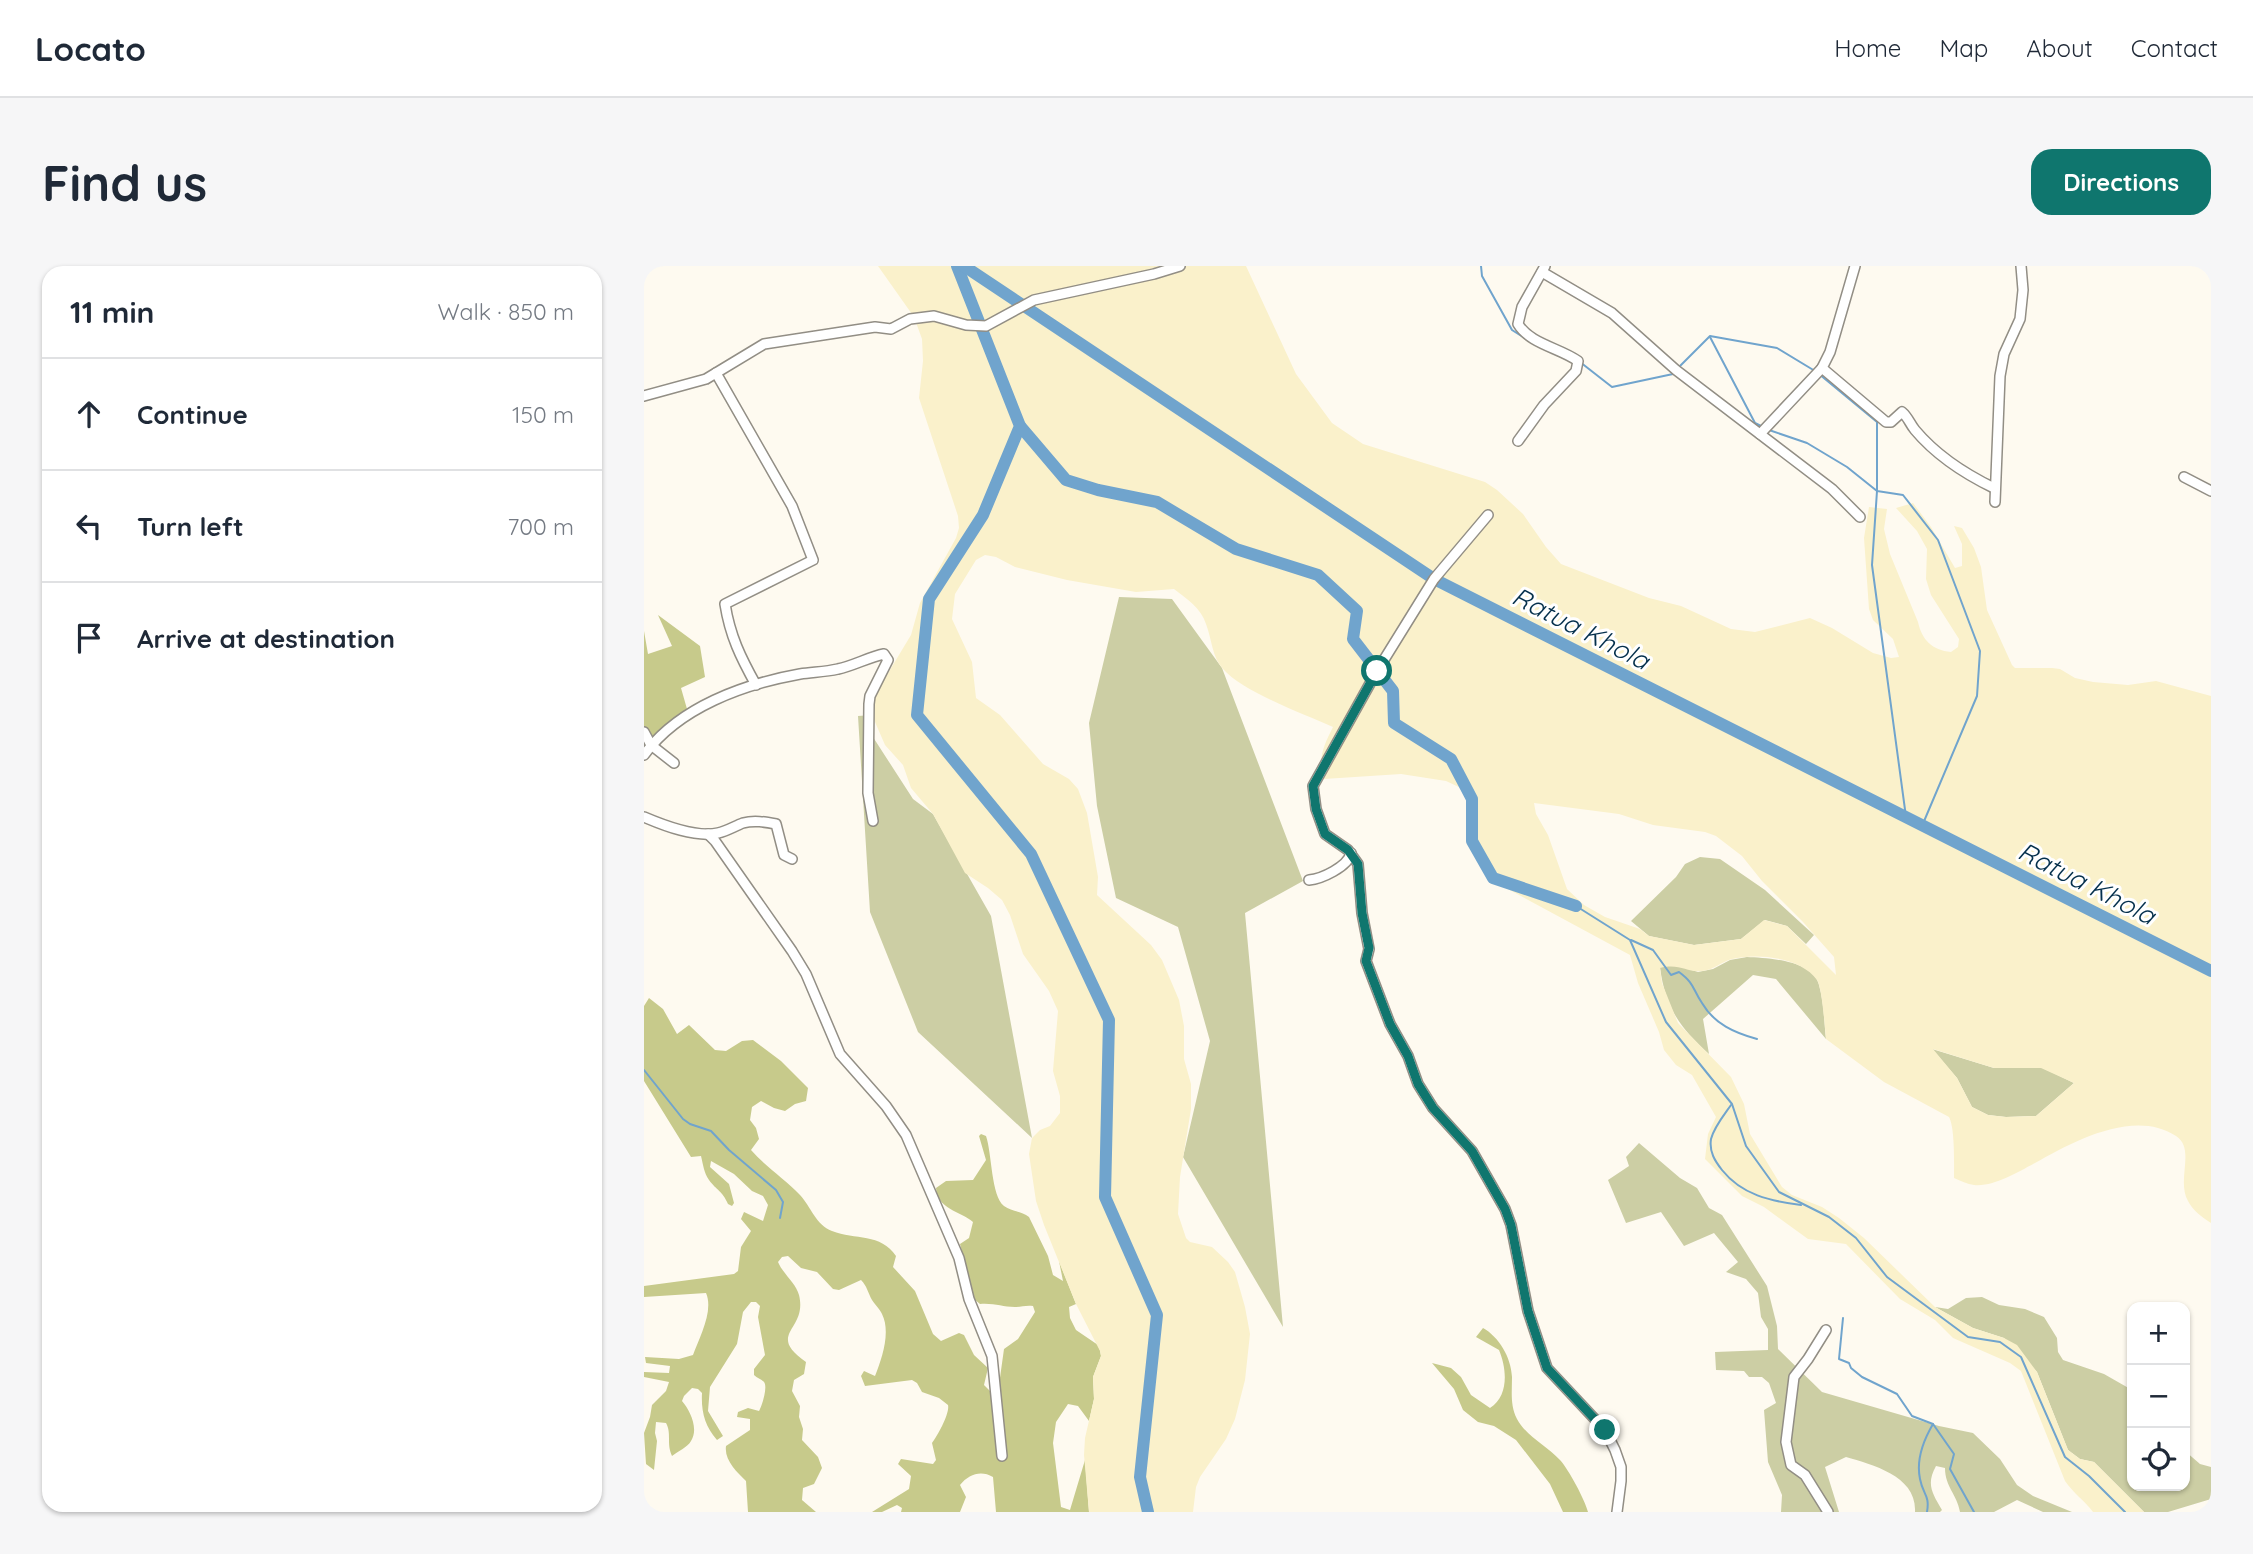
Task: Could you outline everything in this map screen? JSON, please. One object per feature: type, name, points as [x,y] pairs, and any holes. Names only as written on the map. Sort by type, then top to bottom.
[{"type":"street","points":[[644,396],[706,379],[764,344],[875,327],[891,329],[910,319],[934,316],[966,325],[986,326],[1034,300],[1180,266]]},
{"type":"street","points":[[1760,434],[1822,368],[1830,352],[1855,266]]},
{"type":"street","points":[[1995,502],[2000,376],[2004,354],[2020,318],[2023,290],[2021,266]]},
{"type":"street","points":[[1518,441],[1544,405],[1576,371],[1578,360],[1537,341],[1523,332],[1518,324],[1522,307],[1543,269],[1612,313],[1676,370],[1832,489],[1860,517]]},
{"type":"street","points":[[1822,368],[1886,422],[1891,422],[1902,412],[1933,449],[1969,476],[1994,488]]},
{"type":"street","points":[[716,373],[792,506],[813,561],[725,604],[730,631],[741,660],[756,685]]},
{"type":"street","points":[[2184,477],[2211,491]]},
{"type":"street","points":[[1488,515],[1434,579],[1377,671],[1313,786],[1316,809],[1325,834],[1351,853],[1358,864],[1362,913],[1369,948],[1366,961],[1385,1013],[1408,1056],[1418,1084],[1433,1108],[1472,1151],[1505,1209],[1511,1225],[1528,1311],[1547,1368],[1605,1430],[1615,1450],[1622,1480],[1617,1512]]},
{"type":"street","points":[[644,755],[651,745],[678,721],[729,694],[796,675],[840,669],[881,654],[887,656],[888,660],[870,696],[869,704],[868,793],[873,821]]},
{"type":"street","points":[[644,732],[651,745],[674,762]]},
{"type":"street","points":[[644,817],[679,830],[708,834],[716,834],[745,822],[776,824],[784,855],[792,859]]},
{"type":"street","points":[[708,834],[806,974],[840,1054],[886,1107],[906,1135],[959,1258],[969,1299],[992,1356],[1002,1456]]},
{"type":"street","points":[[1309,880],[1335,871],[1350,859],[1351,853]]},
{"type":"street","points":[[1826,1330],[1794,1377],[1786,1442],[1791,1465],[1805,1475],[1828,1512]]},
{"type":"green space","points":[[1119,597],[1172,599],[1222,668],[1303,881],[1245,913],[1283,1327],[1183,1157],[1210,1041],[1178,927],[1116,898],[1097,806],[1089,723]]},
{"type":"green space","points":[[658,615],[700,646],[705,677],[681,688],[687,709],[651,740],[644,729],[644,631],[648,654],[672,646]]},
{"type":"green space","points":[[872,715],[871,734],[913,799],[933,814],[991,916],[1032,1138],[918,1032],[870,912],[858,716]]},
{"type":"green space","points":[[1700,857],[1720,859],[1765,890],[1814,935],[1806,944],[1787,926],[1765,920],[1741,939],[1694,945],[1649,936],[1631,921],[1676,877],[1685,864]]},
{"type":"green space","points":[[1747,957],[1789,962],[1808,970],[1815,977],[1822,998],[1826,1039],[1776,979],[1753,975],[1703,1019],[1709,1054],[1699,1044],[1682,1026],[1670,1005],[1660,967],[1676,965],[1698,972],[1713,969],[1730,960]]},
{"type":"green space","points":[[649,998],[663,1009],[677,1034],[689,1025],[715,1050],[726,1051],[742,1041],[753,1040],[781,1061],[808,1088],[806,1101],[785,1111],[761,1101],[752,1107],[750,1120],[759,1139],[751,1150],[800,1195],[826,1228],[841,1234],[875,1240],[890,1249],[896,1256],[893,1267],[915,1291],[933,1334],[941,1341],[959,1333],[964,1335],[974,1355],[988,1368],[984,1385],[992,1393],[998,1392],[1004,1349],[1018,1339],[1035,1312],[1033,1306],[980,1304],[974,1299],[960,1244],[969,1238],[973,1222],[940,1201],[936,1188],[946,1181],[973,1180],[986,1160],[979,1136],[986,1136],[994,1184],[1000,1201],[1007,1208],[1029,1217],[1048,1256],[1053,1275],[1063,1281],[1059,1261],[1076,1304],[1069,1307],[1070,1318],[1076,1330],[1098,1345],[1100,1350],[1101,1356],[1093,1377],[1094,1399],[1089,1421],[1078,1406],[1068,1404],[1056,1422],[1053,1443],[1061,1507],[1070,1510],[1085,1460],[1089,1512],[996,1512],[993,1477],[980,1474],[967,1478],[960,1485],[966,1497],[960,1512],[901,1512],[902,1508],[897,1505],[882,1512],[872,1512],[909,1489],[911,1476],[898,1464],[901,1459],[933,1464],[936,1460],[932,1443],[940,1430],[948,1405],[939,1398],[922,1392],[912,1380],[865,1386],[861,1376],[864,1371],[875,1376],[885,1345],[886,1329],[881,1312],[861,1280],[839,1290],[833,1289],[817,1272],[801,1268],[788,1256],[782,1257],[778,1262],[799,1295],[800,1307],[790,1331],[789,1344],[806,1362],[804,1374],[794,1380],[792,1391],[800,1406],[802,1440],[818,1457],[822,1468],[814,1484],[803,1488],[802,1500],[816,1512],[748,1512],[746,1481],[727,1456],[726,1446],[750,1430],[750,1419],[737,1417],[738,1412],[748,1408],[759,1411],[765,1392],[764,1382],[754,1375],[754,1369],[765,1355],[758,1317],[760,1306],[756,1302],[751,1302],[743,1312],[737,1344],[710,1387],[708,1411],[723,1436],[717,1440],[709,1429],[702,1406],[702,1393],[692,1388],[682,1401],[694,1425],[691,1441],[672,1456],[666,1423],[656,1422],[654,1470],[646,1464],[644,1433],[652,1405],[666,1391],[669,1382],[644,1377],[644,1372],[669,1373],[670,1366],[646,1363],[645,1357],[679,1359],[693,1355],[705,1324],[708,1300],[706,1293],[644,1297],[644,1286],[734,1274],[738,1271],[741,1247],[751,1231],[741,1219],[744,1212],[763,1221],[768,1205],[763,1196],[711,1161],[710,1167],[729,1184],[734,1203],[732,1206],[728,1204],[707,1177],[701,1156],[691,1157],[644,1081],[644,1006]]},
{"type":"green space","points":[[1932,1049],[1994,1068],[2041,1067],[2074,1083],[2036,1116],[1988,1115],[1972,1107],[1957,1078]]},
{"type":"green space","points":[[1639,1143],[1680,1178],[1697,1188],[1709,1208],[1722,1215],[1767,1286],[1777,1326],[1778,1349],[1822,1392],[1939,1426],[1973,1433],[2000,1459],[2017,1485],[2033,1496],[2072,1512],[2043,1512],[2017,1500],[1994,1512],[1960,1512],[1945,1468],[1936,1466],[1931,1483],[1942,1510],[1915,1512],[1914,1500],[1901,1481],[1880,1468],[1846,1457],[1825,1467],[1839,1512],[1781,1512],[1782,1495],[1768,1462],[1764,1410],[1776,1403],[1769,1383],[1762,1377],[1749,1377],[1744,1371],[1716,1370],[1715,1352],[1768,1350],[1768,1329],[1761,1317],[1758,1293],[1746,1279],[1726,1272],[1738,1262],[1714,1233],[1684,1246],[1661,1212],[1626,1223],[1608,1180],[1629,1166],[1626,1157]]},
{"type":"green space","points":[[1982,1297],[1999,1305],[2025,1309],[2044,1317],[2057,1338],[2058,1352],[2063,1360],[2104,1374],[2127,1387],[2127,1491],[2190,1491],[2190,1455],[2200,1464],[2211,1467],[2211,1499],[2168,1512],[2144,1512],[2094,1462],[2080,1459],[2068,1450],[2037,1372],[2004,1338],[1973,1328],[1935,1307],[1948,1309],[1966,1298]]},
{"type":"green space","points":[[1483,1328],[1499,1342],[1507,1355],[1512,1377],[1512,1404],[1517,1419],[1526,1431],[1564,1465],[1588,1512],[1563,1512],[1550,1484],[1516,1440],[1494,1426],[1478,1422],[1463,1410],[1454,1389],[1432,1363],[1451,1368],[1461,1377],[1471,1395],[1490,1408],[1501,1397],[1505,1374],[1499,1350],[1476,1337]]},
{"type":"sand","points":[[878,266],[1246,266],[1296,374],[1332,423],[1363,444],[1485,482],[1523,514],[1561,564],[1649,598],[1681,606],[1731,629],[1755,632],[1810,618],[1873,653],[1891,658],[1899,657],[1893,639],[1873,620],[1869,609],[1864,538],[1869,507],[1887,509],[1884,529],[1890,554],[1922,634],[1933,646],[1951,652],[1958,647],[1959,639],[1931,595],[1926,579],[1927,549],[1917,531],[1896,508],[1913,503],[1955,568],[1962,566],[1962,544],[1954,526],[1962,528],[1981,567],[1987,610],[2015,668],[2060,669],[2075,678],[2093,682],[2128,685],[2156,681],[2211,696],[2211,1223],[2192,1208],[2185,1193],[2185,1149],[2182,1142],[2159,1128],[2141,1125],[2104,1131],[1990,1184],[1974,1185],[1954,1178],[1953,1137],[1949,1117],[1884,1082],[1826,1039],[1820,991],[1817,980],[1810,972],[1790,962],[1766,957],[1732,959],[1702,971],[1660,968],[1662,983],[1678,1023],[1731,1077],[1744,1104],[1750,1134],[1782,1187],[1792,1195],[1822,1207],[1839,1218],[1864,1238],[1935,1307],[1973,1328],[2017,1345],[2037,1372],[2068,1450],[2080,1459],[2094,1462],[2144,1512],[2093,1512],[2065,1481],[2021,1371],[2010,1363],[1953,1338],[1935,1320],[1900,1299],[1846,1244],[1808,1239],[1764,1207],[1742,1196],[1705,1159],[1708,1134],[1716,1117],[1692,1075],[1676,1065],[1664,1050],[1630,955],[1506,888],[1487,873],[1472,841],[1472,799],[1461,788],[1446,781],[1401,774],[1324,779],[1321,759],[1333,727],[1275,702],[1232,678],[1217,659],[1201,613],[1174,589],[1136,592],[1067,580],[1015,567],[996,557],[985,555],[976,560],[955,594],[952,619],[972,662],[976,698],[1000,715],[1043,764],[1069,779],[1078,789],[1087,813],[1098,877],[1097,895],[1151,945],[1162,960],[1179,1000],[1184,1026],[1184,1059],[1191,1084],[1191,1109],[1180,1177],[1178,1214],[1186,1238],[1190,1242],[1212,1247],[1235,1272],[1250,1334],[1245,1380],[1235,1419],[1226,1439],[1200,1477],[1193,1512],[1089,1512],[1085,1438],[1094,1399],[1093,1377],[1101,1356],[1076,1304],[1044,1225],[1036,1201],[1029,1154],[1032,1138],[1040,1130],[1050,1126],[1060,1113],[1060,1096],[1053,1071],[1058,1011],[1049,991],[1023,954],[1002,900],[965,873],[933,814],[911,788],[903,765],[885,745],[872,715],[873,698],[911,635],[920,603],[959,528],[958,516],[919,398],[923,361],[922,339],[914,317]],"holes":[[[1534,803],[1619,814],[1653,825],[1716,836],[1742,856],[1834,957],[1836,975],[1787,926],[1764,920],[1741,939],[1694,945],[1649,936],[1640,929],[1605,917],[1584,905],[1567,889]],[[1933,1049],[1994,1068],[2041,1068],[2074,1083],[2036,1116],[1988,1115],[1972,1107],[1957,1078]]]},
{"type":"waterway","points":[[957,266],[1020,426],[983,515],[929,599],[917,715],[1031,854],[1109,1020],[1105,1197],[1157,1315],[1140,1477],[1148,1512]]},
{"type":"waterway","name":"Ratua Khola","points":[[964,266],[1434,579],[2211,971]]},
{"type":"waterway","points":[[1481,266],[1482,276],[1512,330],[1568,360]]},
{"type":"waterway","points":[[1679,367],[1710,336],[1777,348],[1815,371]]},
{"type":"waterway","points":[[1710,337],[1755,423],[1761,426]]},
{"type":"waterway","points":[[1580,362],[1612,387],[1673,374]]},
{"type":"waterway","points":[[1819,374],[1877,422],[1877,491],[1872,565],[1906,817]]},
{"type":"waterway","points":[[1020,426],[1066,480],[1098,490],[1157,502],[1236,549],[1318,575],[1357,611],[1353,639],[1393,691],[1394,723],[1451,759],[1472,799],[1472,841],[1493,878],[1576,906]]},
{"type":"waterway","points":[[1769,430],[1807,443],[1847,467],[1877,491],[1903,495],[1938,540],[1980,651],[1977,696],[1922,826]]},
{"type":"waterway","points":[[1576,906],[1630,940],[1666,1022],[1732,1104],[1746,1146],[1779,1192],[1829,1217],[1856,1238],[1887,1277],[1968,1337],[2000,1342],[2021,1357],[2065,1457],[2089,1476],[2125,1512]]},
{"type":"waterway","points":[[1631,940],[1653,950],[1671,975],[1679,972],[1684,976],[1707,1010],[1719,1022],[1733,1031],[1757,1039]]},
{"type":"waterway","points":[[644,1070],[683,1119],[711,1131],[776,1190],[783,1202],[780,1218]]},
{"type":"waterway","points":[[1731,1105],[1711,1139],[1712,1152],[1719,1167],[1730,1179],[1748,1191],[1768,1199],[1801,1205]]},
{"type":"waterway","points":[[1843,1318],[1839,1359],[1849,1363],[1862,1377],[1897,1394],[1912,1416],[1933,1424],[1954,1454],[1950,1469],[1974,1512]]},
{"type":"waterway","points":[[1927,1512],[1928,1502],[1920,1479],[1919,1465],[1923,1444],[1933,1424]]},
{"type":"route","points":[[1377,671],[1313,786],[1316,809],[1325,834],[1348,850],[1358,864],[1362,913],[1369,948],[1366,961],[1385,1013],[1408,1056],[1418,1084],[1433,1108],[1472,1151],[1505,1209],[1520,1264],[1528,1311],[1547,1368],[1605,1430]]}]
